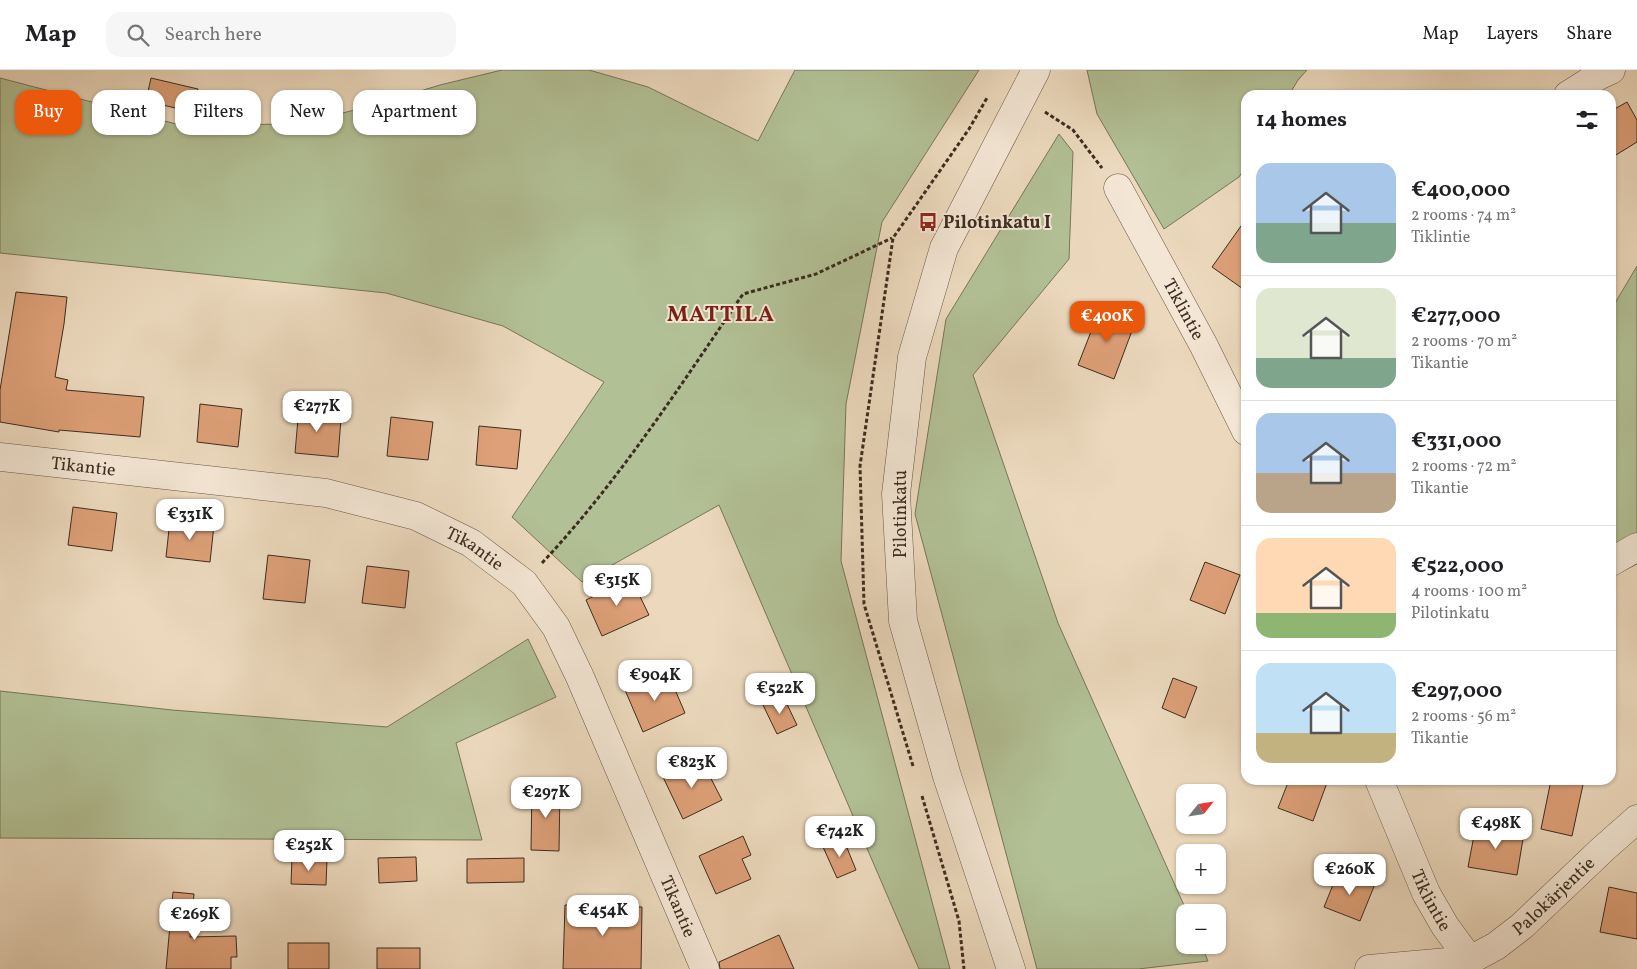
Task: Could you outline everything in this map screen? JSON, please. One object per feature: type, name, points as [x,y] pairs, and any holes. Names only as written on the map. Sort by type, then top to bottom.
[{"type":"street","points":[[1576,90],[1611,70]]},
{"type":"street","name":"Pilotinkatu","points":[[1011,969],[947,776],[903,621],[896,494],[912,357],[944,248],[1035,71]]},
{"type":"street","name":"Tiklintie","points":[[1118,188],[1204,346],[1241,421]]},
{"type":"street","name":"Tikantie","points":[[0,457],[326,493],[416,516],[471,543],[524,583],[556,627],[580,677],[705,969]]},
{"type":"street","points":[[1616,559],[1637,547]]},
{"type":"street","name":"Tiklintie","points":[[1381,785],[1426,893],[1469,964]]},
{"type":"street","name":"Palokärjentie","points":[[1469,964],[1522,926],[1603,848],[1637,819]]},
{"type":"street","points":[[1369,969],[1469,964]]},
{"type":"path","points":[[1022,98],[1073,130],[1118,188]]},
{"type":"path","points":[[524,583],[564,540],[636,450],[743,294],[816,274],[893,238]]},
{"type":"green space","points":[[502,70],[589,70],[648,87],[758,141],[795,70],[979,70],[882,222],[846,404],[841,561],[950,969],[919,969],[719,505],[582,582],[512,517],[604,382],[503,326],[386,293],[0,253],[0,78],[46,90],[15,90],[15,135],[82,135],[82,99],[92,102],[92,135],[165,135],[165,121],[175,124],[175,135],[261,135],[261,124],[271,124],[271,135],[343,135],[343,113],[353,110],[353,135],[476,135],[476,90],[424,90]]},
{"type":"green space","points":[[1087,70],[1307,70],[1292,90],[1241,90],[1241,174],[1164,229],[1097,114]]},
{"type":"green space","points":[[1059,134],[1073,152],[1069,259],[973,375],[1058,623],[1176,887],[1176,894],[1179,894],[1183,904],[1176,904],[1176,954],[1205,954],[1208,961],[1138,969],[1037,969],[915,514],[946,319]]},
{"type":"green space","points":[[1637,266],[1637,564],[1616,574],[1616,302]]},
{"type":"green space","points":[[528,639],[556,697],[456,743],[482,840],[0,838],[0,691],[172,710],[387,727]]},
{"type":"building","points":[[151,78],[198,89],[175,90],[175,108],[165,106],[165,90],[148,90]]},
{"type":"building","points":[[1627,102],[1637,120],[1637,142],[1616,155],[1616,108]]},
{"type":"building","points":[[1241,226],[1241,287],[1212,267]]},
{"type":"building","points":[[16,292],[67,297],[55,377],[68,380],[66,390],[144,397],[140,437],[59,430],[59,432],[0,422],[0,390]]},
{"type":"building","points":[[1101,306],[1136,320],[1114,379],[1078,365]]},
{"type":"building","points":[[200,404],[242,409],[238,447],[197,442]]},
{"type":"building","points":[[299,407],[327,410],[327,417],[341,419],[338,457],[295,453]]},
{"type":"building","points":[[391,417],[433,422],[428,460],[387,456]]},
{"type":"building","points":[[479,426],[521,430],[517,469],[476,465]]},
{"type":"building","points":[[73,507],[117,513],[112,551],[68,545]]},
{"type":"building","points":[[170,520],[214,525],[210,562],[166,557]]},
{"type":"building","points":[[268,555],[310,560],[305,603],[263,599]]},
{"type":"building","points":[[1205,562],[1240,575],[1225,614],[1190,600]]},
{"type":"building","points":[[367,566],[409,571],[405,608],[362,603]]},
{"type":"building","points":[[631,578],[649,615],[602,636],[586,600]]},
{"type":"building","points":[[667,671],[685,713],[643,732],[625,690]]},
{"type":"building","points":[[1173,678],[1197,687],[1185,718],[1162,708]]},
{"type":"building","points":[[783,696],[797,725],[777,734],[763,705]]},
{"type":"building","points":[[701,759],[722,800],[683,819],[663,777]]},
{"type":"building","points":[[1287,785],[1326,785],[1313,821],[1278,808]]},
{"type":"building","points":[[1550,785],[1583,785],[1572,836],[1541,829]]},
{"type":"building","points":[[532,787],[560,787],[559,851],[531,850]]},
{"type":"building","points":[[1476,825],[1524,833],[1517,875],[1468,867]]},
{"type":"building","points":[[743,836],[751,855],[742,859],[751,879],[716,894],[699,856]]},
{"type":"building","points":[[843,838],[856,870],[837,878],[823,847]]},
{"type":"building","points":[[416,857],[417,881],[379,883],[378,858]]},
{"type":"building","points":[[292,858],[327,859],[326,885],[291,884]]},
{"type":"building","points":[[524,858],[524,882],[467,883],[467,859]]},
{"type":"building","points":[[1339,870],[1375,884],[1360,921],[1324,907]]},
{"type":"building","points":[[1609,887],[1637,893],[1637,939],[1600,932]]},
{"type":"building","points":[[173,892],[194,894],[190,937],[236,936],[237,957],[231,957],[231,969],[166,969]]},
{"type":"building","points":[[565,905],[581,905],[582,907],[586,905],[642,907],[641,969],[563,969]]},
{"type":"building","points":[[779,935],[794,969],[720,969],[719,962]]},
{"type":"building","points":[[288,943],[329,943],[329,969],[288,969]]},
{"type":"building","points":[[377,948],[420,948],[420,969],[377,969]]},
{"type":"place","name":"Pilotinkatu I","points":[[928,222]]},
{"type":"district","name":"MATTILA","points":[[721,313]]}]
